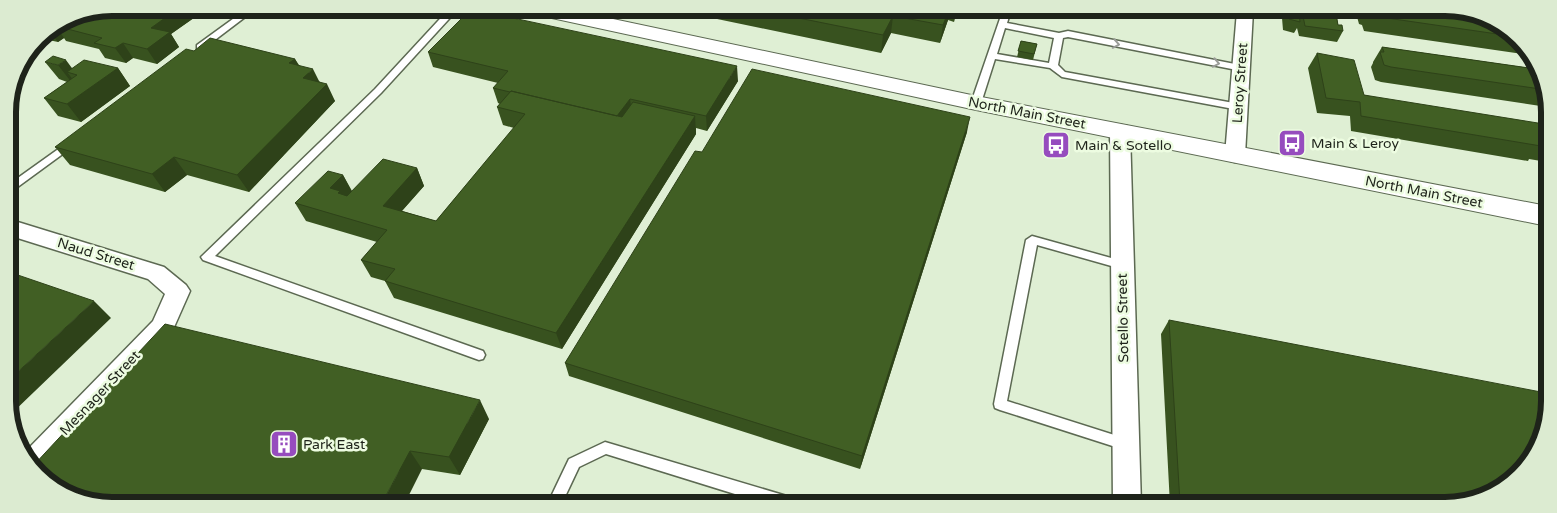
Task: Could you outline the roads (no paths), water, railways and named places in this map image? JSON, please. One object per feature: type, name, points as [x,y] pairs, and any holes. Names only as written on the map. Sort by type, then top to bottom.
[{"type":"main road","name":"North Main Street","points":[[571,16],[976,103],[1541,215]]},
{"type":"street","name":"Leroy Street","points":[[1235,155],[1245,16]]},
{"type":"street","name":"Sotello Street","points":[[1120,131],[1126,497]]},
{"type":"street","name":"Naud Street","points":[[16,229],[156,273],[178,291]]},
{"type":"street","name":"Mesnager Street","points":[[37,460],[162,327],[178,291]]},
{"type":"lane","points":[[190,54],[241,16]]},
{"type":"lane","points":[[448,16],[378,92],[207,257],[479,355]]},
{"type":"lane","points":[[976,103],[1005,16]]},
{"type":"lane","points":[[1002,25],[1242,68]]},
{"type":"lane","points":[[1053,66],[1064,35]]},
{"type":"lane","points":[[992,56],[1053,66],[1062,74],[1239,107]]},
{"type":"lane","points":[[16,184],[79,137]]},
{"type":"lane","points":[[1122,265],[1032,240],[1000,404],[1125,444]]},
{"type":"lane","points":[[558,497],[574,463],[604,448],[767,497]]},
{"type":"place","name":"Main & Leroy","points":[[1292,143]]},
{"type":"place","name":"Main & Sotello","points":[[1056,145]]},
{"type":"place","name":"Park East","points":[[284,444]]}]
